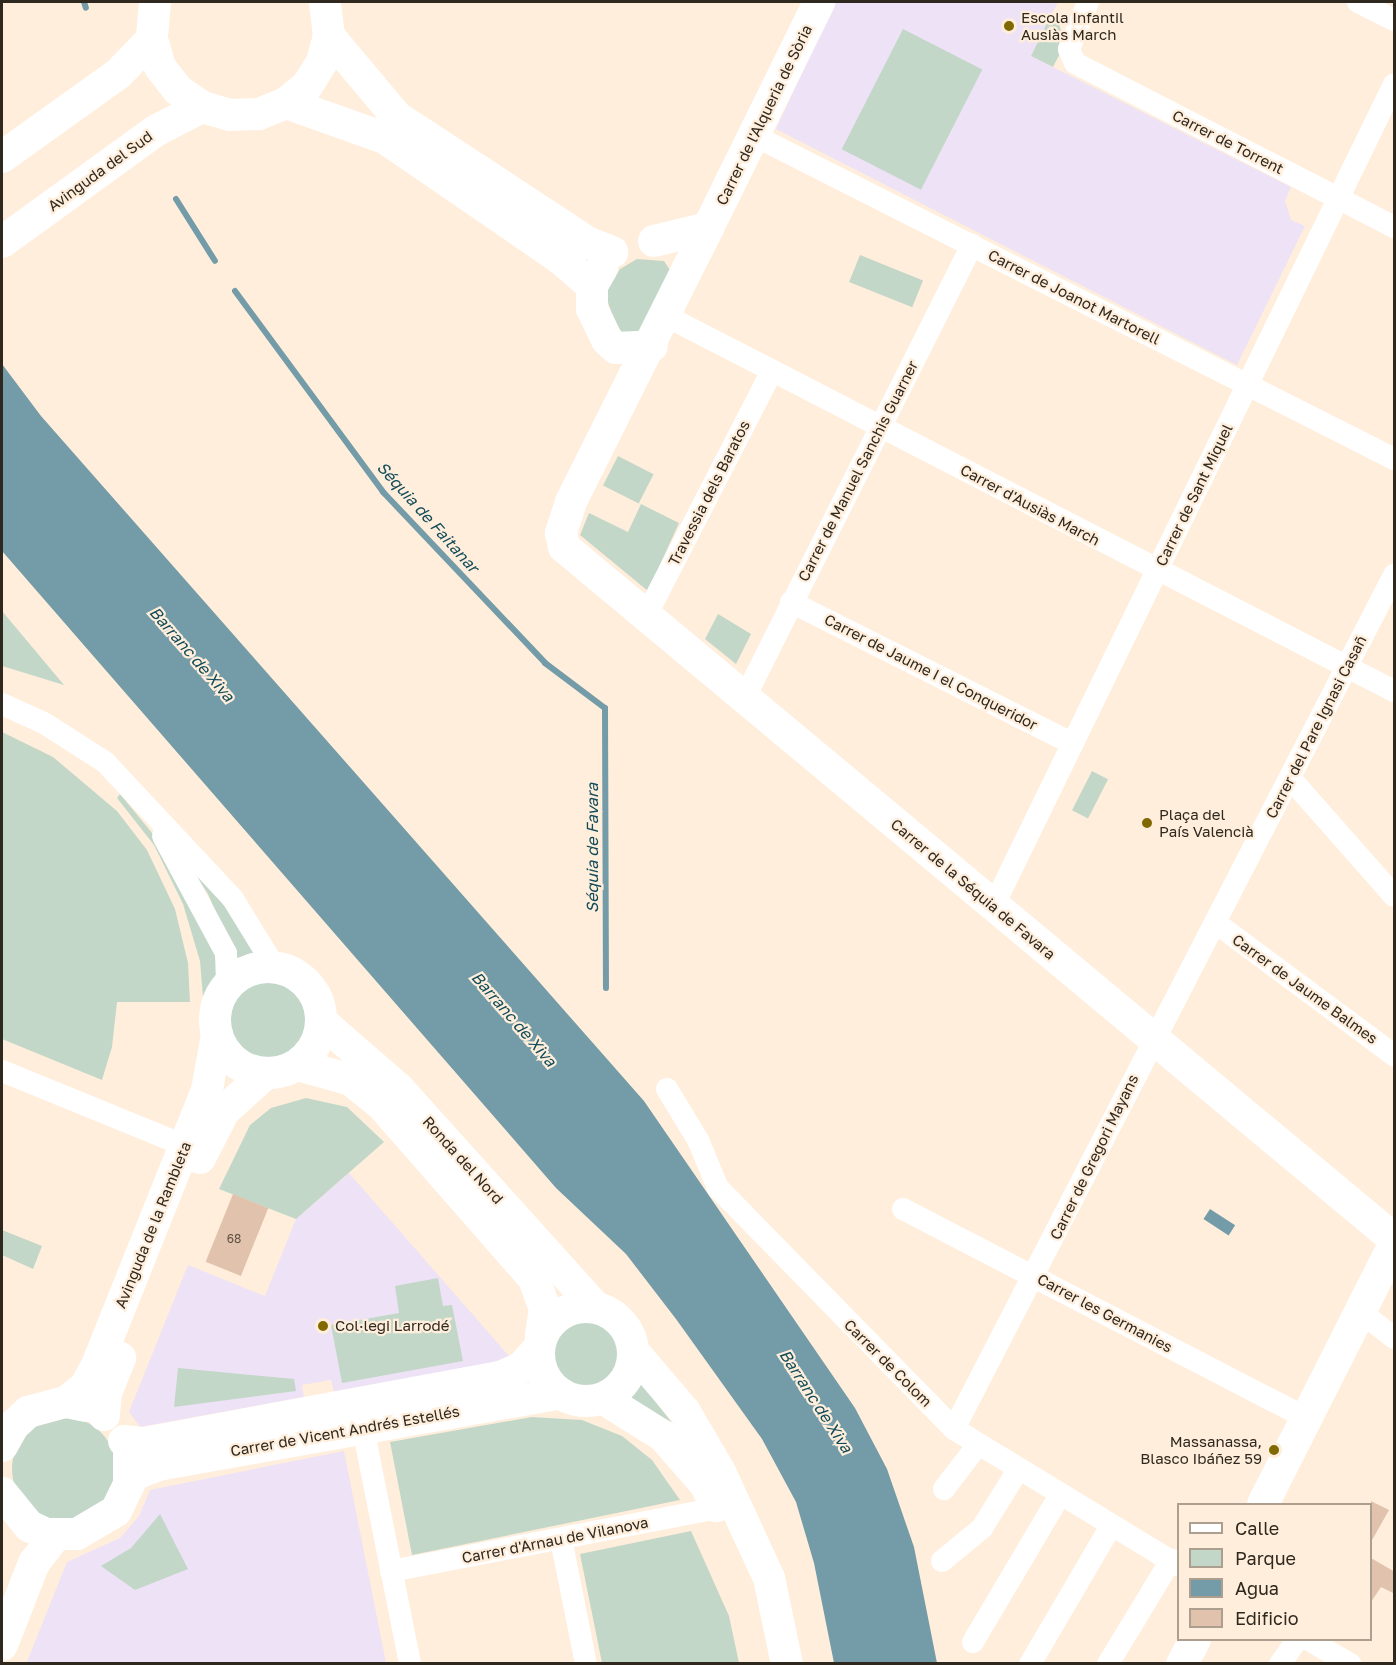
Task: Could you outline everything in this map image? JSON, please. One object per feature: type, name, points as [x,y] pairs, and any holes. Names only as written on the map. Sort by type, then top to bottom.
[{"type":"street","points":[[156,2],[152,39],[160,67],[172,82],[202,107],[240,115],[259,114],[286,103],[307,86],[322,62],[329,36],[325,2]]},
{"type":"street","name":"Carrer de l'Alqueria de Sòria","points":[[561,533],[624,395],[668,317],[708,228],[819,2]]},
{"type":"street","name":"Carrer de Torrent","points":[[1088,2],[1069,49],[1075,63],[1395,227]]},
{"type":"street","points":[[1358,2],[1395,20]]},
{"type":"street","points":[[329,36],[397,117],[589,243],[612,252]]},
{"type":"street","points":[[2,157],[118,74],[152,39]]},
{"type":"street","name":"Carrer de Sant Miquel","points":[[993,907],[1071,743],[1341,200],[1395,84]]},
{"type":"street","points":[[286,103],[385,138],[561,259],[592,286]]},
{"type":"street","name":"Avinguda del Sud","points":[[8,237],[157,130],[202,107]]},
{"type":"street","name":"Carrer de Joanot Martorell","points":[[753,135],[1395,459]]},
{"type":"street","points":[[624,395],[616,348],[598,326],[592,286],[612,252],[627,243],[654,241],[708,228]]},
{"type":"street","points":[[654,241],[677,255],[686,277]]},
{"type":"street","name":"Carrer de Manuel Sanchis Guarner","points":[[745,697],[972,245]]},
{"type":"street","name":"Carrer d'Ausiàs March","points":[[668,317],[1156,571],[1395,691]]},
{"type":"street","points":[[616,348],[652,346]]},
{"type":"street","name":"Travessia dels Baratos","points":[[646,615],[772,371]]},
{"type":"street","name":"Carrer de la Séquia de Favara","points":[[561,533],[564,547],[574,557],[1395,1239]]},
{"type":"street","name":"Carrer del Pare Ignasi Casañ","points":[[1153,1038],[1216,923],[1395,575]]},
{"type":"street","name":"Carrer de Jaume I el Conqueridor","points":[[791,602],[1071,743]]},
{"type":"street","points":[[2,704],[63,734],[105,762],[233,899],[274,966]]},
{"type":"street","points":[[1290,778],[1395,896]]},
{"type":"street","points":[[135,795],[207,912],[228,961],[227,985],[216,1009],[217,1035],[235,1062],[266,1073],[298,1065],[312,1052],[322,1022],[321,1006],[303,979],[274,966],[256,967],[227,985]]},
{"type":"street","name":"Carrer de Jaume Balmes","points":[[1216,923],[1395,1055]]},
{"type":"street","name":"Ronda del Nord","points":[[322,1022],[398,1088],[595,1307]]},
{"type":"street","name":"Avinguda de la Rambleta","points":[[104,1415],[106,1393],[193,1149],[217,1035]]},
{"type":"street","name":"Carrer de Gregori Mayans","points":[[954,1429],[1035,1276],[1153,1038]]},
{"type":"street","name":"Ronda del Nord","points":[[298,1065],[351,1080],[381,1104],[534,1279],[545,1309],[540,1341]]},
{"type":"street","points":[[2,1071],[193,1149]]},
{"type":"street","name":"Avinguda de la Rambleta","points":[[66,1402],[85,1387],[97,1365],[193,1149],[224,1111],[266,1073]]},
{"type":"street","name":"Carrer de Colom","points":[[668,1089],[698,1140],[718,1188],[769,1243],[954,1429],[977,1446],[1175,1563]]},
{"type":"street","name":"Carrer les Germanies","points":[[903,1209],[1307,1418]]},
{"type":"street","points":[[1264,1503],[1395,1245]]},
{"type":"street","points":[[634,1352],[626,1381],[604,1399],[587,1401],[561,1393],[543,1373],[540,1341],[565,1311],[595,1307],[622,1322],[634,1352],[685,1412],[720,1472],[769,1578],[787,1664]]},
{"type":"street","points":[[1361,1312],[1395,1338]]},
{"type":"street","name":"Carrer de Vicent Andrés Estellés","points":[[124,1441],[144,1443],[501,1377],[522,1367],[540,1341]]},
{"type":"street","name":"Carrer de Vicent Andrés Estellés","points":[[130,1476],[158,1465],[561,1393]]},
{"type":"street","points":[[604,1399],[663,1436],[705,1484],[751,1587],[765,1664]]},
{"type":"street","points":[[2,1494],[20,1519],[56,1535],[77,1534],[105,1522],[124,1498],[130,1476],[124,1441],[104,1415],[66,1402],[46,1404],[7,1428]]},
{"type":"street","points":[[363,1428],[411,1664]]},
{"type":"street","points":[[944,1489],[977,1446]]},
{"type":"street","points":[[942,1561],[982,1528],[1018,1470]]},
{"type":"street","points":[[973,1642],[1060,1495]]},
{"type":"street","name":"Carrer d'Arnau de Vilanova","points":[[392,1571],[717,1508]]},
{"type":"street","points":[[2,1599],[20,1551],[20,1519]]},
{"type":"street","points":[[1030,1664],[1111,1526]]},
{"type":"street","points":[[2,1645],[34,1563],[56,1535]]},
{"type":"street","points":[[561,1539],[586,1664]]},
{"type":"street","points":[[1108,1664],[1175,1563]]},
{"type":"street","points":[[1182,1664],[1194,1641]]},
{"type":"street","points":[[1280,1664],[1296,1641]]},
{"type":"street","points":[[1311,1641],[1350,1664]]},
{"type":"shaded area","points":[[835,2],[1058,2],[1031,56],[1291,187],[1285,201],[1291,220],[1305,226],[1237,365],[776,129]]},
{"type":"shaded area","name":"Col·legi Larrodé","points":[[349,1173],[509,1356],[491,1363],[334,1392],[331,1380],[302,1385],[304,1397],[140,1427],[129,1412],[188,1265],[265,1296],[296,1219]]},
{"type":"shaded area","points":[[344,1451],[386,1663],[26,1664],[67,1562],[120,1538],[139,1516],[150,1490]]},
{"type":"green space","points":[[1052,13],[1058,18],[1064,46],[1053,67],[1031,56]]},
{"type":"green space","points":[[903,29],[982,69],[921,190],[842,149]]},
{"type":"green space","points":[[860,255],[923,280],[912,307],[849,282]]},
{"type":"green space","points":[[637,259],[664,261],[672,273],[640,334],[619,333],[605,294],[620,269]]},
{"type":"green space","points":[[618,456],[654,474],[639,504],[603,485]]},
{"type":"green space","points":[[641,504],[679,523],[648,591],[580,535],[589,513],[628,532]]},
{"type":"green space","points":[[2,611],[64,685],[2,666]]},
{"type":"green space","points":[[718,614],[751,634],[736,664],[705,639]]},
{"type":"green space","points":[[2,732],[53,757],[117,811],[147,850],[175,909],[188,963],[190,1002],[117,1002],[112,1047],[102,1080],[2,1039]]},
{"type":"green space","points":[[1092,771],[1108,779],[1088,818],[1072,810]]},
{"type":"green space","points":[[120,794],[161,844],[218,955],[217,981],[204,1009],[200,961],[183,904],[154,845],[117,798]]},
{"type":"green space","points":[[175,843],[197,865],[258,955],[237,962],[208,894]]},
{"type":"green space","points":[[269,980],[284,983],[297,992],[306,1005],[309,1020],[306,1035],[297,1048],[284,1057],[269,1060],[254,1057],[241,1048],[232,1035],[229,1020],[232,1005],[241,992],[254,983]]},
{"type":"green space","points":[[306,1098],[347,1107],[384,1142],[296,1219],[219,1189],[250,1125],[271,1108]]},
{"type":"green space","points":[[2,1230],[42,1246],[33,1269],[2,1255]]},
{"type":"green space","points":[[438,1278],[443,1306],[452,1305],[463,1361],[342,1383],[331,1325],[399,1313],[395,1286]]},
{"type":"green space","points":[[585,1320],[597,1323],[608,1330],[615,1341],[618,1353],[615,1365],[608,1376],[597,1383],[585,1386],[573,1383],[562,1376],[555,1365],[552,1353],[555,1341],[562,1330],[573,1323]]},
{"type":"green space","points":[[178,1368],[294,1379],[296,1391],[174,1407]]},
{"type":"green space","points":[[637,1380],[652,1397],[679,1432],[624,1397]]},
{"type":"green space","points":[[64,1417],[84,1421],[101,1432],[112,1449],[116,1469],[112,1489],[101,1506],[84,1517],[64,1521],[44,1517],[27,1506],[16,1489],[12,1469],[16,1449],[27,1432],[44,1421]]},
{"type":"green space","points":[[532,1417],[582,1420],[622,1436],[652,1460],[680,1500],[412,1555],[390,1442]]},
{"type":"green space","points":[[160,1514],[188,1569],[135,1590],[101,1566],[131,1548]]},
{"type":"green space","points":[[691,1531],[729,1616],[739,1663],[602,1663],[580,1554]]},
{"type":"water","name":"Barranc de Xiva","points":[[2,364],[41,416],[644,1101],[855,1408],[887,1469],[914,1547],[937,1663],[834,1663],[814,1563],[796,1502],[762,1439],[676,1319],[626,1254],[556,1188],[2,551]]},
{"type":"water","points":[[1210,1209],[1235,1225],[1229,1235],[1203,1219]]},
{"type":"building","points":[[233,1194],[268,1208],[241,1276],[206,1262]]},
{"type":"building","points":[[1371,1501],[1389,1510],[1372,1540],[1372,1503]]},
{"type":"building","points":[[1372,1559],[1395,1572],[1395,1594],[1381,1587],[1372,1600]]},
{"type":"waterway","name":"Séquia de Faitanar","points":[[84,2],[86,8]]},
{"type":"waterway","name":"Séquia de Faitanar","points":[[176,199],[215,261]]},
{"type":"waterway","name":"Séquia de Faitanar","points":[[235,291],[383,492],[545,663],[605,708],[606,988]]},
{"type":"place","name":"Escola Infantil Ausiàs March","points":[[1009,26]]},
{"type":"place","name":"Plaça del País Valencià","points":[[1147,823]]},
{"type":"place","name":"Col·legi Larrodé","points":[[323,1326]]},
{"type":"place","name":"Massanassa, Blasco Ibáñez 59","points":[[1274,1450]]},
{"type":"water label","name":"Séquia de Favara","points":[[592,848]]}]
